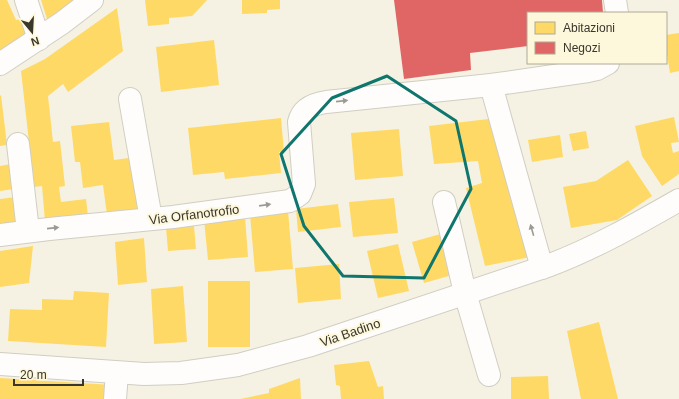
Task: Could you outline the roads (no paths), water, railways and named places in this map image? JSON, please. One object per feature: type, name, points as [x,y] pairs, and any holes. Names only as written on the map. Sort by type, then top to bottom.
[{"type":"street","points":[[26,0],[39,38]]},
{"type":"street","points":[[0,64],[92,0]]},
{"type":"street","points":[[615,0],[617,12]]},
{"type":"street","points":[[542,268],[491,85],[588,71],[597,69],[606,64]]},
{"type":"street","name":"Via Orfanotrofio","points":[[0,235],[151,219],[285,202],[296,198],[300,194],[304,184],[299,130],[300,117],[304,110],[326,102],[491,85]]},
{"type":"street","points":[[130,99],[151,219]]},
{"type":"street","points":[[18,144],[28,231]]},
{"type":"street","name":"Via Badino","points":[[0,364],[144,374],[181,373],[244,363],[308,346],[542,268],[597,245],[679,200]]},
{"type":"street","points":[[444,202],[488,375]]},
{"type":"street","points":[[115,399],[117,373]]}]
